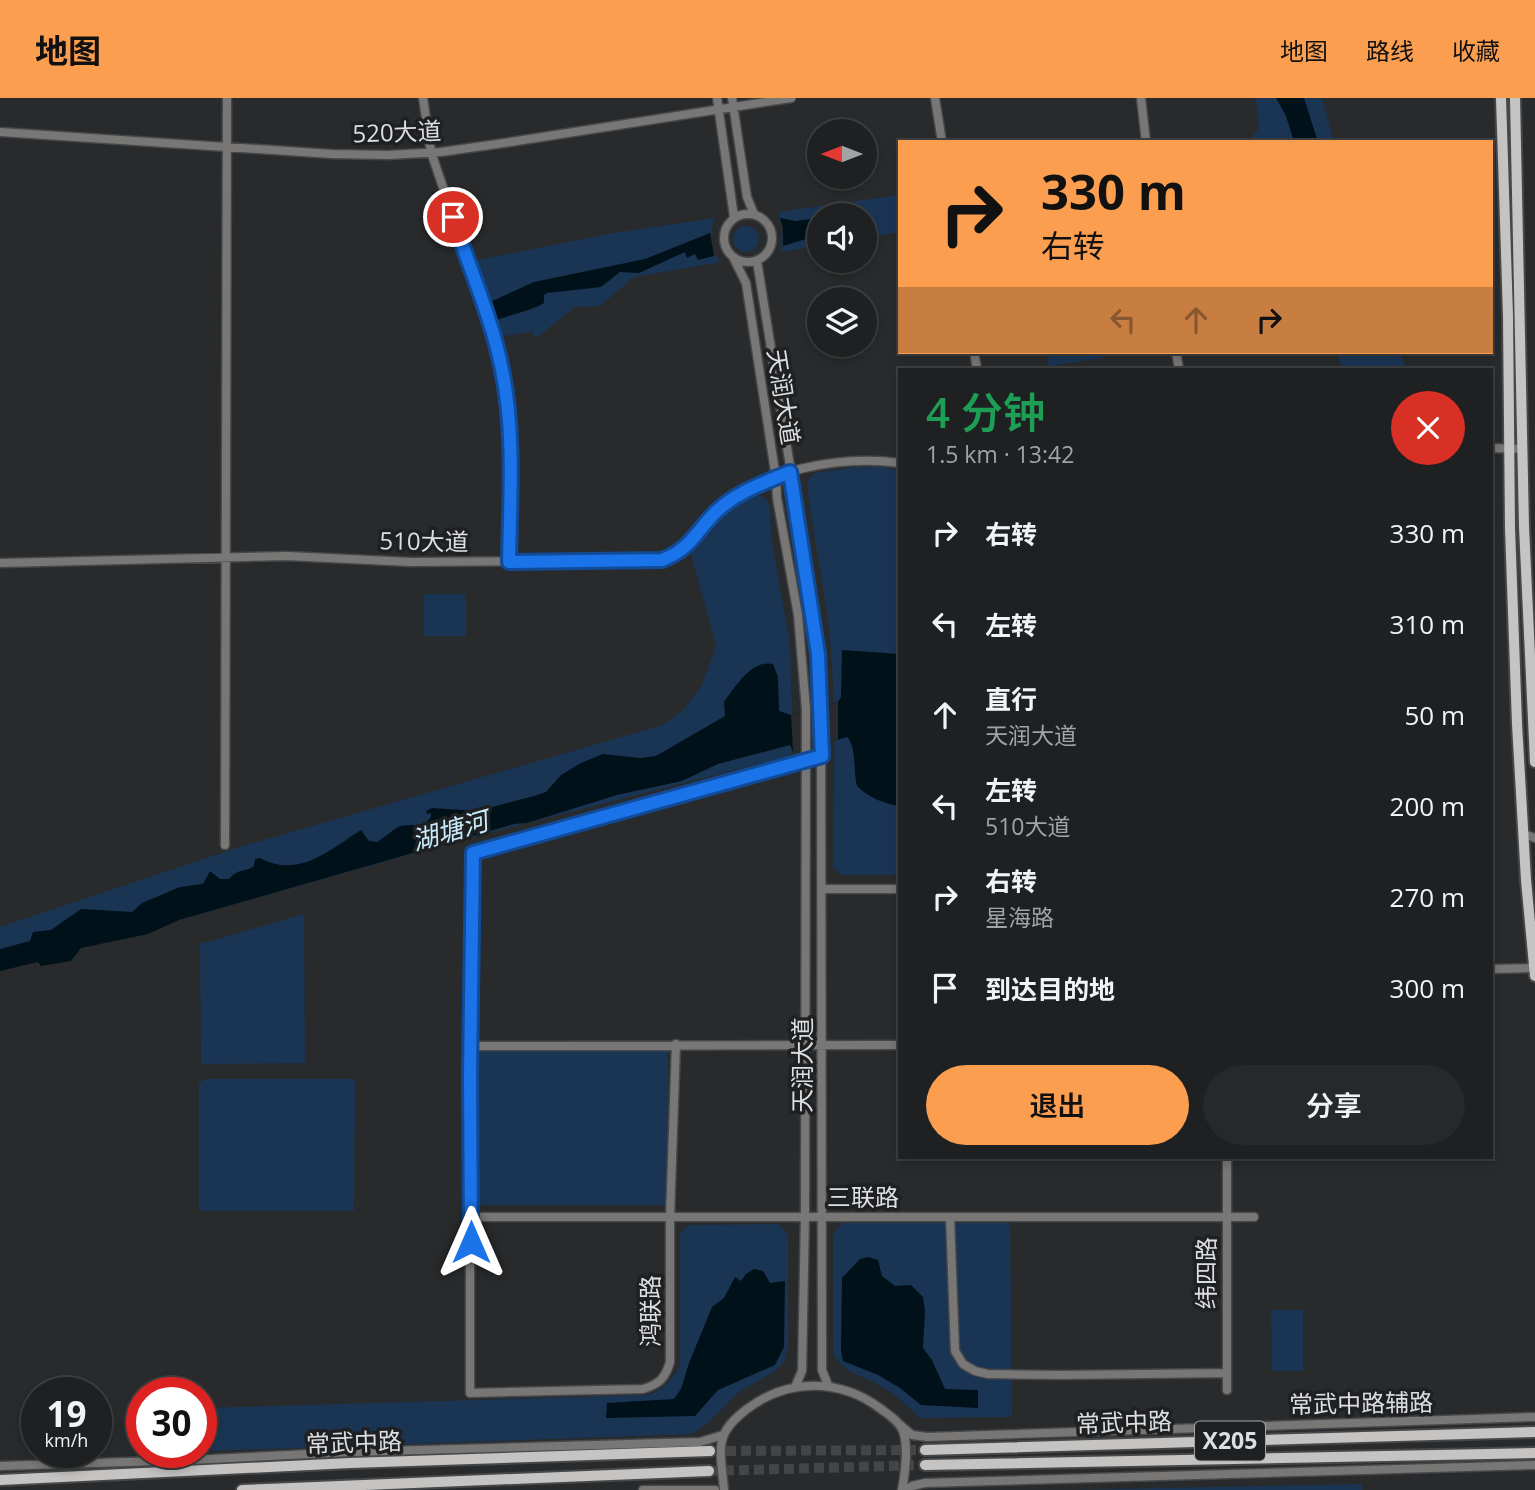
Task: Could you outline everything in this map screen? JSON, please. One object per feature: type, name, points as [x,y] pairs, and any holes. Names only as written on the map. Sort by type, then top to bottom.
[{"type":"main road","points":[[1501,98],[1508,316],[1510,528],[1531,834],[1535,976]]},
{"type":"main road","points":[[1514,98],[1524,527],[1535,762]]},
{"type":"main road","name":"常武中路","points":[[925,1450],[1535,1432]]},
{"type":"main road","name":"常武中路","points":[[0,1480],[336,1464],[710,1451]]},
{"type":"main road","name":"常武中路","points":[[925,1465],[1535,1453]]},
{"type":"main road","name":"常武中路","points":[[242,1490],[709,1471]]},
{"type":"street","points":[[225,845],[227,98]]},
{"type":"street","points":[[423,98],[431,152],[491,329],[502,371],[510,436],[509,562]]},
{"type":"street","name":"天润大道","points":[[717,98],[734,217],[724,230],[724,246],[746,283],[777,498],[798,615],[806,709],[805,1217],[802,1371],[795,1387]]},
{"type":"street","name":"520大道","points":[[0,132],[332,154],[388,155],[504,144],[719,109],[733,102],[791,98]]},
{"type":"street","points":[[935,98],[942,140]]},
{"type":"street","points":[[1141,98],[1146,140]]},
{"type":"street","points":[[733,102],[747,197],[754,214]]},
{"type":"street","points":[[734,217],[754,214],[766,222],[772,236],[768,251],[757,261],[734,259]]},
{"type":"street","name":"天润大道","points":[[757,261],[813,609],[821,703],[822,1370],[828,1385]]},
{"type":"street","points":[[1493,449],[1522,449]]},
{"type":"street","name":"510大道","points":[[0,563],[287,556],[411,562],[662,560],[683,550],[717,511],[732,499],[762,482],[802,468],[861,460],[898,463]]},
{"type":"street","points":[[471,1217],[473,853],[806,758],[822,756]]},
{"type":"street","points":[[822,889],[898,889]]},
{"type":"street","points":[[1493,969],[1534,968]]},
{"type":"street","name":"鸿联路","points":[[471,1217],[470,1393],[643,1389],[658,1384],[666,1376],[670,1362],[670,1217],[676,1044]]},
{"type":"street","points":[[470,1046],[898,1045]]},
{"type":"street","name":"纬四路","points":[[1227,1159],[1227,1390]]},
{"type":"street","name":"三联路","points":[[471,1217],[1254,1217]]},
{"type":"street","points":[[950,1217],[955,1352],[963,1364],[975,1371],[988,1374],[1062,1376],[1227,1373]]},
{"type":"street","points":[[0,1466],[700,1442],[723,1435],[737,1416],[782,1389],[828,1385]]},
{"type":"street","name":"常武中路辅路","points":[[828,1385],[860,1394],[912,1436],[927,1437],[1535,1417]]},
{"type":"street","points":[[899,1424],[904,1433],[903,1490],[925,1483],[1535,1465]]},
{"type":"street","points":[[723,1435],[724,1490]]},
{"type":"street","points":[[643,1490],[715,1490]]},
{"type":"shaded area","points":[[1256,98],[1322,98],[1333,140],[1253,140],[1253,133],[1259,130]]},
{"type":"shaded area","points":[[898,195],[898,232],[877,236],[877,203],[842,203]]},
{"type":"shaded area","points":[[807,208],[807,248],[781,252],[783,228],[778,212]]},
{"type":"shaded area","points":[[715,218],[710,242],[713,252],[722,262],[634,277],[600,306],[575,307],[536,338],[532,332],[502,336],[476,260],[614,233]]},
{"type":"shaded area","points":[[746,226],[755,230],[759,239],[755,248],[746,252],[737,248],[733,239],[737,230]]},
{"type":"shaded area","points":[[1046,354],[1104,354],[1105,358],[1048,366]]},
{"type":"shaded area","points":[[1336,354],[1400,354],[1407,368],[1343,368]]},
{"type":"shaded area","points":[[857,467],[898,470],[898,875],[842,875],[833,868],[832,668],[828,619],[807,481],[815,473]]},
{"type":"shaded area","points":[[751,495],[766,499],[770,507],[772,543],[790,643],[793,752],[786,757],[461,840],[0,971],[0,927],[243,846],[663,725],[684,709],[701,687],[716,646],[691,554],[728,512]]},
{"type":"shaded area","points":[[424,594],[466,594],[466,636],[424,636]]},
{"type":"shaded area","points":[[304,914],[305,1063],[201,1064],[200,944]]},
{"type":"shaded area","points":[[668,1048],[669,1205],[477,1205],[478,1050]]},
{"type":"shaded area","points":[[205,1079],[355,1079],[354,1211],[202,1211],[199,1208],[199,1083]]},
{"type":"shaded area","points":[[843,1223],[1010,1223],[1012,1417],[920,1418],[890,1392],[848,1370],[838,1361],[833,1354],[833,1233]]},
{"type":"shaded area","points":[[778,1224],[788,1234],[788,1347],[784,1362],[774,1372],[739,1392],[708,1423],[692,1434],[217,1451],[217,1408],[648,1395],[667,1384],[680,1366],[680,1233],[689,1225]]},
{"type":"shaded area","points":[[1271,1310],[1303,1310],[1303,1371],[1272,1371]]},
{"type":"shaded area","points":[[1362,1484],[1362,1490],[1071,1490]]},
{"type":"water","points":[[1276,98],[1304,98],[1317,140],[1293,140],[1286,116]]},
{"type":"water","points":[[780,218],[795,221],[807,220],[807,239],[783,246]]},
{"type":"water","points":[[710,233],[714,256],[698,260],[695,254],[687,258],[685,252],[639,273],[620,272],[601,287],[547,293],[544,295],[544,303],[497,320],[490,302],[534,282],[645,259]]},
{"type":"water","name":"湖塘河","points":[[842,650],[898,654],[898,806],[876,799],[857,786],[852,747],[847,737],[793,752],[790,745],[718,764],[682,781],[617,795],[527,823],[514,824],[179,920],[148,934],[81,948],[71,961],[41,966],[38,962],[0,971],[0,949],[30,941],[33,932],[51,930],[81,909],[132,912],[142,903],[180,887],[203,884],[210,871],[220,879],[229,879],[254,866],[255,859],[260,858],[274,864],[300,864],[325,853],[361,830],[369,841],[377,842],[398,827],[420,825],[431,817],[431,813],[427,814],[426,811],[432,808],[477,811],[546,792],[561,775],[603,754],[640,758],[656,756],[725,716],[724,702],[745,676],[758,666],[773,664],[778,677],[779,711],[791,715],[838,702],[841,697]]},
{"type":"water","points":[[868,1257],[878,1260],[882,1276],[895,1286],[911,1285],[923,1297],[923,1348],[932,1360],[945,1389],[978,1390],[978,1408],[921,1405],[878,1375],[843,1361],[842,1278],[860,1259]]},
{"type":"water","points":[[754,1269],[763,1271],[770,1283],[785,1281],[784,1347],[775,1365],[718,1390],[695,1416],[606,1418],[607,1403],[674,1399],[681,1389],[712,1307],[724,1298],[735,1277],[741,1281]]},
{"type":"pier","points":[[838,702],[838,740],[793,752],[791,715]]},
{"type":"tunnel","points":[[711,1451],[925,1450]]},
{"type":"tunnel","points":[[709,1471],[925,1465]]},
{"type":"route","points":[[453,217],[491,329],[502,371],[510,436],[509,562],[662,560],[683,550],[717,511],[732,499],[762,482],[790,472],[813,609],[821,703],[822,756],[806,758],[473,853],[471,1242]]}]
